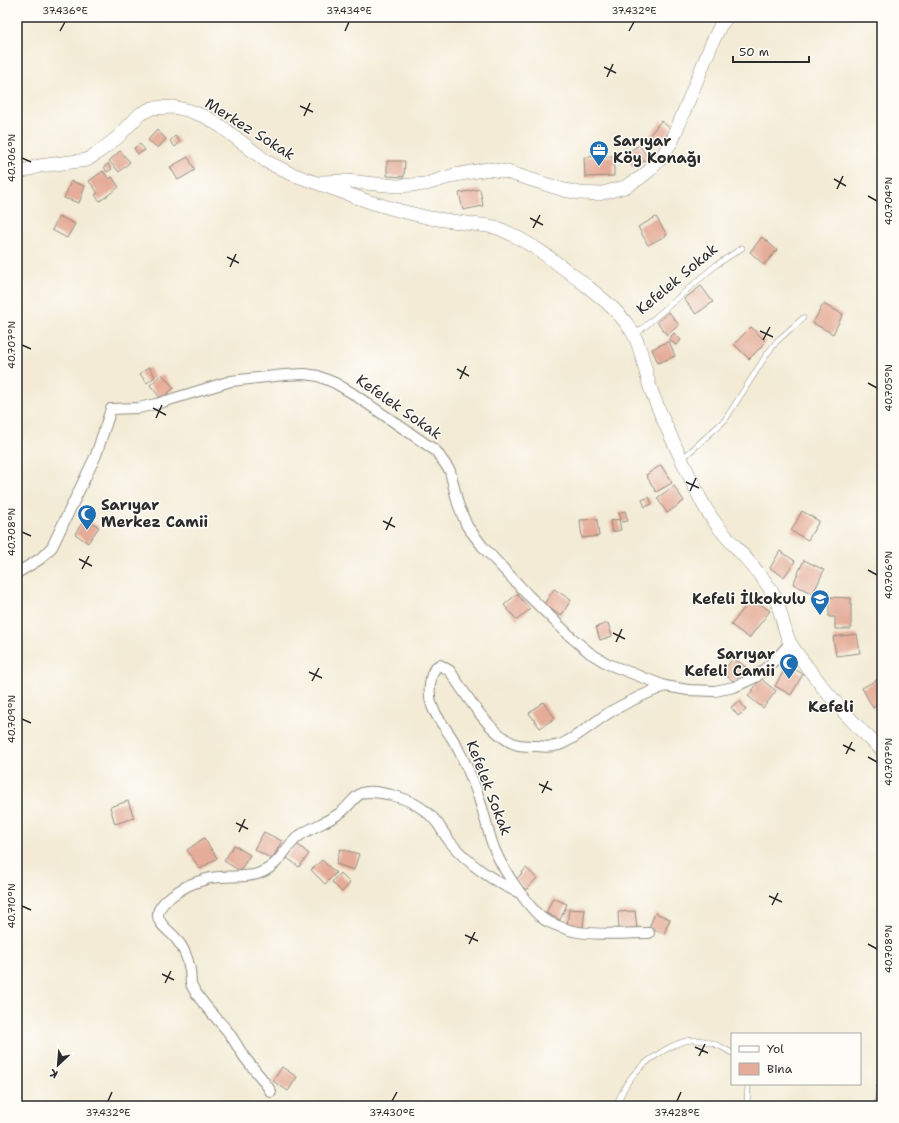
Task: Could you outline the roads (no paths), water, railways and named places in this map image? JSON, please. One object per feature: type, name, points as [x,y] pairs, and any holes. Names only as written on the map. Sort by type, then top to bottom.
[{"type":"street","points":[[317,182],[346,181],[397,186],[426,184],[455,175],[488,169],[507,172],[564,190],[580,193],[599,194],[625,187],[650,170],[661,158],[672,141],[712,43],[720,26],[727,17]]},
{"type":"street","name":"Merkez Sokak","points":[[17,173],[39,166],[87,160],[100,152],[117,138],[140,114],[152,108],[172,107],[187,110],[206,118],[222,127],[266,161],[289,173],[317,182]]},
{"type":"street","name":"Kefelek Sokak","points":[[317,182],[370,202],[401,211],[430,218],[495,227],[549,257],[619,314],[630,328],[634,336],[651,389],[661,414],[702,501],[711,516],[737,550],[757,571],[774,595],[779,604],[790,643],[823,689],[846,716],[882,750]]},
{"type":"street","name":"Kefelek Sokak","points":[[17,573],[40,559],[52,547],[96,455],[111,409],[138,408],[156,404],[231,381],[305,374],[318,376],[335,383],[436,451],[450,471],[458,504],[467,526],[483,547],[528,596],[571,637],[590,653],[608,664],[665,686],[688,690],[715,691],[734,687],[756,678],[790,643]]},
{"type":"street","name":"Kefelek Sokak","points":[[649,933],[591,933],[574,931],[557,926],[544,919],[520,893],[498,857],[482,806],[463,759],[452,737],[434,712],[431,704],[429,687],[432,672],[437,666],[440,665],[450,671],[473,705],[497,731],[509,741],[519,745],[534,746],[558,745],[570,740],[589,726],[623,705],[665,686]]},
{"type":"street","points":[[271,1092],[265,1081],[242,1054],[233,1037],[211,1014],[191,985],[190,970],[185,954],[177,940],[159,921],[159,908],[179,890],[210,878],[243,877],[260,874],[270,868],[291,843],[299,836],[341,812],[361,794],[377,792],[404,799],[427,812],[451,843],[465,856],[499,883],[520,893]]},
{"type":"street","points":[[880,1106],[882,1088]]},
{"type":"lane","name":"Kefelek Sokak","points":[[634,336],[710,269],[742,248]]},
{"type":"lane","points":[[682,459],[725,420],[767,354],[777,341],[803,318]]},
{"type":"lane","points":[[616,1106],[631,1077],[660,1053],[676,1044],[688,1041],[707,1042],[731,1052]]},
{"type":"lane","points":[[747,1106],[748,1085]]},
{"type":"place","name":"Sarıyar Köy Konağı","points":[[599,167]]},
{"type":"place","name":"Sarıyar Merkez Camii","points":[[87,531]]},
{"type":"place","name":"Kefeli İlkokulu","points":[[820,616]]},
{"type":"place","name":"Sarıyar Kefeli Camii","points":[[789,680]]},
{"type":"district","name":"Kefeli","points":[[831,706]]}]
